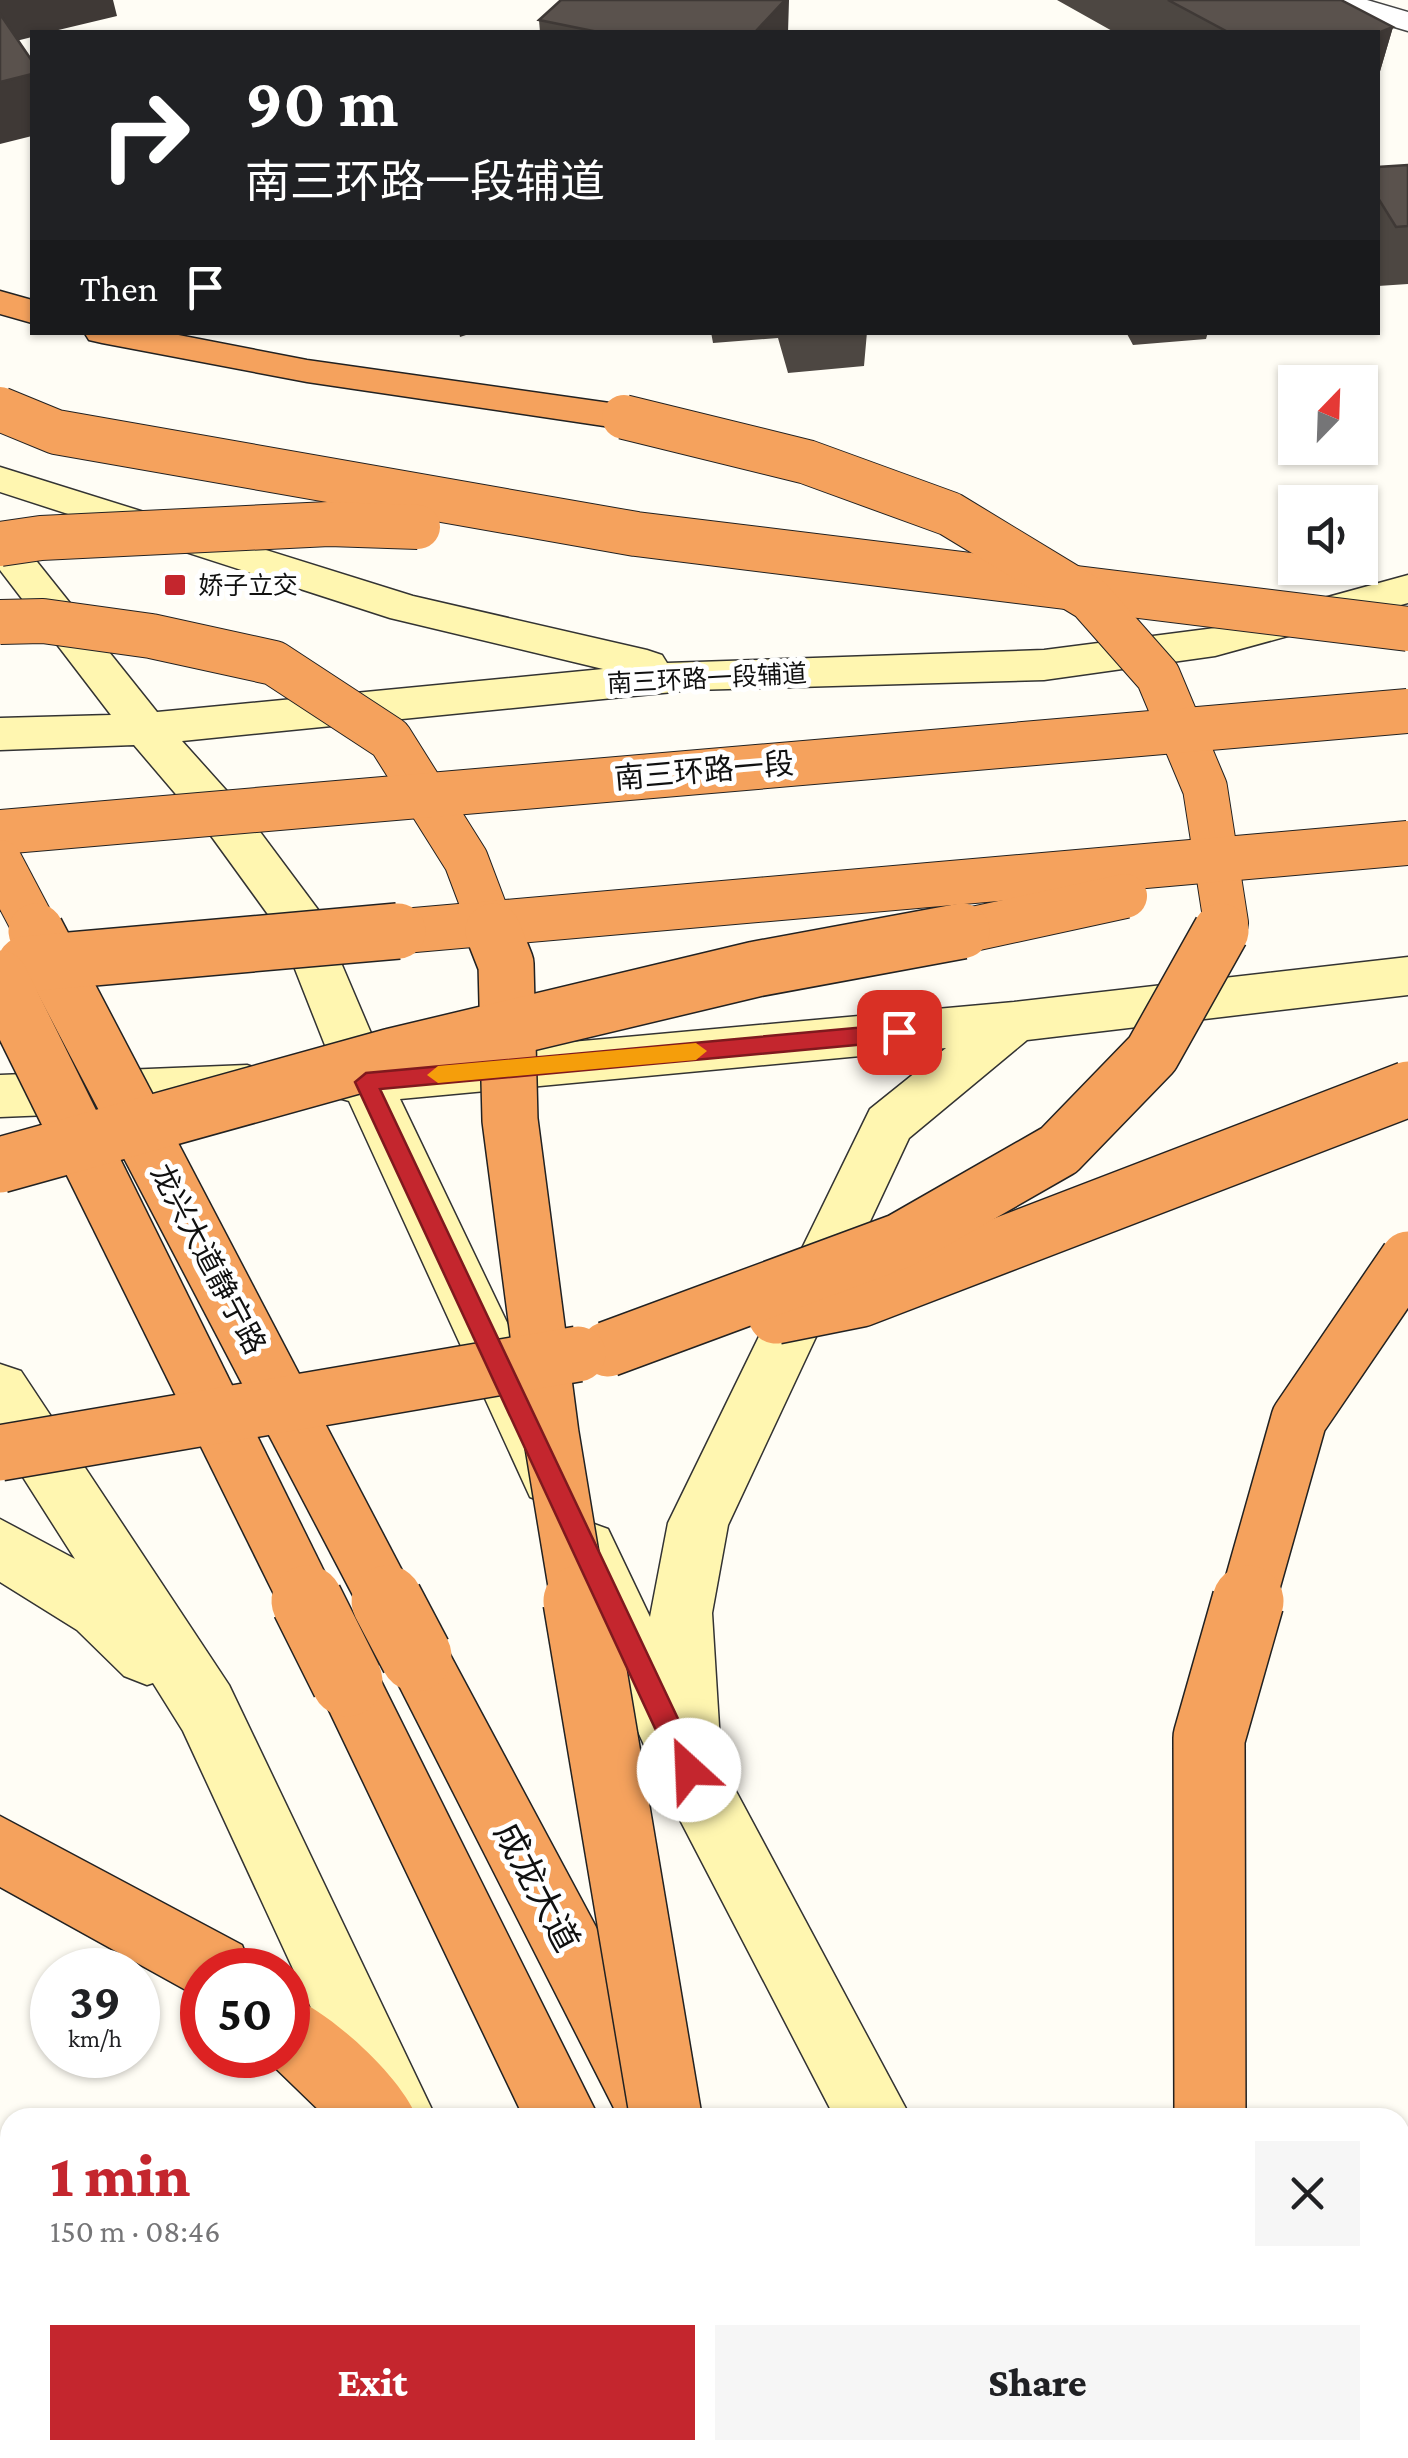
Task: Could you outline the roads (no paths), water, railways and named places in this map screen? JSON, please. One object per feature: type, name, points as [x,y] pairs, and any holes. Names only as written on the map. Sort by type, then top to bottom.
[{"type":"highway","points":[[0,302],[30,311]]},
{"type":"highway","points":[[118,335],[308,371],[624,416],[806,462],[950,514],[1090,598],[1158,676],[1204,788],[1226,924],[1152,1054],[1059,1150],[900,1240],[608,1349]]},
{"type":"highway","points":[[0,408],[56,432],[636,534],[1408,629]]},
{"type":"highway","points":[[0,543],[329,524],[636,534]]},
{"type":"highway","points":[[0,622],[43,621],[150,636],[274,663],[390,740],[466,860],[506,964],[510,1120],[551,1434],[664,2108]]},
{"type":"highway","name":"南三环路一段","points":[[0,832],[1408,711]]},
{"type":"highway","points":[[8,969],[1408,843]]},
{"type":"highway","points":[[0,1165],[392,1056],[756,968],[945,936],[1345,848]]},
{"type":"highway","name":"龙兴大道静宁路","points":[[0,862],[416,1656]]},
{"type":"highway","name":"龙兴大道静宁路","points":[[8,969],[347,1680],[557,2108]]},
{"type":"highway","points":[[0,1453],[608,1349],[861,1298],[1408,1090]]},
{"type":"highway","points":[[1210,2108],[1208,1738],[1299,1419],[1408,1260]]},
{"type":"highway","name":"成龙大道","points":[[416,1656],[653,2108]]},
{"type":"highway","points":[[0,1850],[180,1950]]},
{"type":"highway","points":[[310,2052],[369,2108]]},
{"type":"main road","points":[[0,479],[406,608],[694,675]]},
{"type":"main road","points":[[0,543],[146,729],[226,820],[302,924],[366,1082],[689,1770],[870,2108]]},
{"type":"main road","name":"南三环路一段辅道","points":[[0,734],[146,729],[694,675],[1044,665],[1215,642],[1408,589]]},
{"type":"main road","points":[[0,1096],[366,1082],[1014,1022],[1408,976]]},
{"type":"main road","points":[[689,1770],[682,1613],[698,1524],[889,1124],[1014,1022]]},
{"type":"main road","points":[[0,1390],[206,1708],[395,2108]]},
{"type":"main road","points":[[0,1548],[99,1609],[206,1708]]},
{"type":"street","points":[[1335,0],[1408,22]]},
{"type":"place","name":"娇子立交","points":[[175,585]]}]
